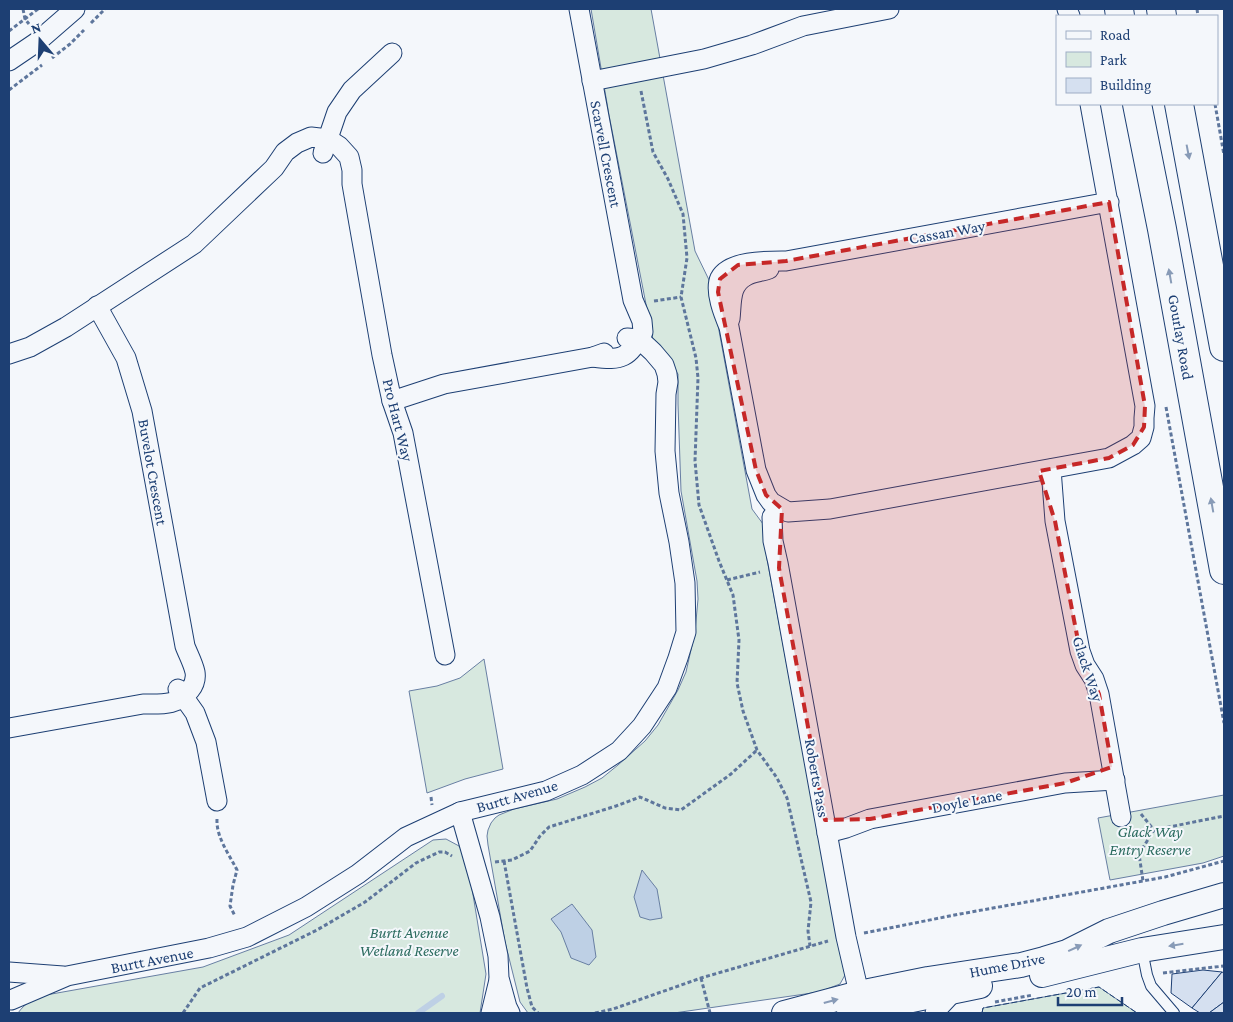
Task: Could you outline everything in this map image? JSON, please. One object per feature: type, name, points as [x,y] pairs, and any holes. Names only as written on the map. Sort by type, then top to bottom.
[{"type":"main road","name":"Gourlay Road","points":[[1137,105],[1162,229],[1224,570]]},
{"type":"main road","points":[[1179,105],[1224,347]]},
{"type":"street","points":[[9,61],[37,42],[75,9]]},
{"type":"street","name":"Scarvell Crescent","points":[[579,9],[633,300],[630,305],[633,342]]},
{"type":"street","points":[[592,81],[704,59],[752,45],[803,26],[889,9]]},
{"type":"street","points":[[9,354],[30,347],[66,327],[194,244],[274,168],[285,152],[297,143],[311,137],[326,146],[337,112],[352,90],[392,53]]},
{"type":"street","points":[[778,515],[788,521],[830,509],[1109,458],[1133,446],[1140,438],[1144,427],[1145,406],[1090,105]]},
{"type":"street","name":"Pro Hart Way","points":[[326,146],[352,184],[382,355],[391,395],[403,433],[445,655]]},
{"type":"street","name":"Cassan Way","points":[[778,515],[766,495],[756,470],[729,328],[731,295],[735,285],[746,276],[786,261],[1109,202]]},
{"type":"street","name":"Buvelot Crescent","points":[[97,306],[126,358],[142,411],[185,646],[185,674],[180,693]]},
{"type":"street","points":[[391,395],[593,358],[633,342]]},
{"type":"street","name":"Burtt Avenue","points":[[10,1002],[67,976],[209,948],[246,937],[306,907],[358,874],[406,837],[467,811],[546,791],[582,775],[619,751],[642,726],[667,688],[686,632],[686,583],[680,542],[668,494],[665,451],[666,394],[633,342]]},
{"type":"street","name":"Glack Way","points":[[1045,470],[1080,651],[1085,665],[1097,686],[1121,816]]},
{"type":"street","name":"Roberts Pass","points":[[778,515],[778,565],[846,937],[854,1003]]},
{"type":"street","points":[[9,728],[143,704],[165,694],[180,693],[195,713],[206,742],[217,800]]},
{"type":"street","name":"Doyle Lane","points":[[826,827],[846,828],[870,819],[1113,774]]},
{"type":"street","points":[[467,811],[489,863],[490,917],[498,956],[499,978],[510,1013]]},
{"type":"street","name":"Hume Drive","points":[[784,1013],[854,1003],[928,979],[1021,965],[1044,959],[1066,952],[1109,931],[1224,895]]},
{"type":"street","name":"Hume Drive","points":[[854,1003],[897,1009],[954,992],[1034,977],[1142,950],[1224,937]]},
{"type":"street","points":[[9,972],[14,986],[14,993],[10,1002]]},
{"type":"street","name":"Burtt Avenue","points":[[9,972],[67,976]]},
{"type":"street","points":[[491,1013],[499,978]]},
{"type":"street","points":[[936,1013],[940,1006],[954,992]]},
{"type":"lane","points":[[1142,950],[1151,986],[1174,1013]]},
{"type":"path","points":[[9,31],[38,9]]},
{"type":"path","points":[[637,73],[653,152],[668,179],[683,214],[686,258],[680,297],[696,358],[698,378],[695,461],[699,505],[733,595],[739,640],[737,683],[744,711],[757,750],[777,778],[787,798],[811,902],[808,931],[810,946]]},
{"type":"path","points":[[1215,105],[1224,155]]},
{"type":"path","points":[[1165,399],[1224,723]]},
{"type":"path","points":[[727,580],[778,565]]},
{"type":"path","points":[[184,1013],[200,988],[349,912],[416,863],[439,852],[445,852],[454,857],[458,868],[512,860],[530,851],[549,827],[640,797],[665,808],[681,810],[731,774],[757,750]]},
{"type":"path","points":[[217,800],[216,826],[237,870],[230,906],[235,916]]},
{"type":"path","points":[[1141,813],[1154,830]]},
{"type":"path","points":[[1143,881],[1139,854],[1154,830],[1224,816]]},
{"type":"path","points":[[595,1013],[613,1009],[701,978],[846,937],[960,914],[1165,877],[1224,861]]},
{"type":"path","points":[[489,863],[532,1007],[538,1013]]},
{"type":"path","points":[[701,978],[710,1013]]},
{"type":"highlighted area","points":[[1109,202],[1145,406],[1144,427],[1133,445],[1109,458],[1039,471],[1055,521],[1080,651],[1099,694],[1112,767],[1065,783],[870,819],[825,820],[779,568],[782,509],[766,495],[756,470],[718,292],[720,279],[738,265],[786,261]]},
{"type":"green space","points":[[591,9],[651,9],[695,251],[710,282],[752,509],[766,528],[767,559],[845,975],[840,984],[819,992],[674,1013],[528,1013],[520,1002],[505,942],[488,845],[487,836],[491,823],[499,815],[514,809],[557,799],[602,778],[645,741],[658,725],[678,690],[686,672],[695,632],[698,599],[697,581],[681,491],[678,374],[653,340],[609,115]]},
{"type":"green space","points":[[484,659],[503,769],[465,779],[427,793],[409,691],[437,686],[460,678]]},
{"type":"green space","name":"Glack Way Entry Reserve","points":[[1224,795],[1224,856],[1203,863],[1110,880],[1098,818]]},
{"type":"green space","name":"Burtt Avenue Wetland Reserve","points":[[446,839],[459,846],[467,858],[486,974],[480,1013],[18,1013],[30,1001],[46,995],[203,967],[289,935],[433,840]]},
{"type":"green space","points":[[1099,987],[1137,1013],[982,1013],[983,1008]]},
{"type":"water","points":[[642,870],[657,889],[662,918],[650,920],[640,917],[634,897]]},
{"type":"water","points":[[572,904],[592,930],[596,957],[589,965],[571,958],[561,932],[551,919]]},
{"type":"building","points":[[1203,970],[1222,972],[1192,1008],[1171,993],[1172,974]]},
{"type":"building","points":[[1222,972],[1224,973],[1224,1002],[1209,1013],[1200,1013],[1192,1008]]},
{"type":"building","points":[[1224,1002],[1224,1013],[1209,1013]]},
{"type":"waterway","points":[[418,1013],[442,996]]},
{"type":"fence","points":[[982,1013],[983,1008],[1099,987],[1137,1013]]}]
